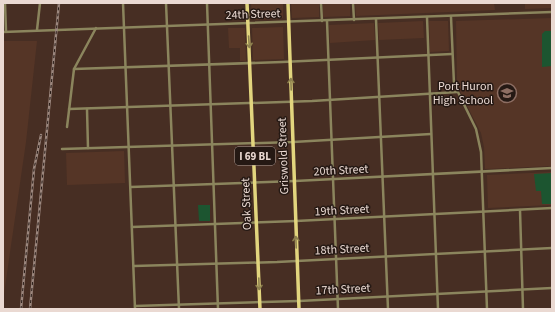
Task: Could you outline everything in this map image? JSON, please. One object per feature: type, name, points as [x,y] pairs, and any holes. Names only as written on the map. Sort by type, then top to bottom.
[{"type":"main road","name":"Oak Street","points":[[247,3],[251,63],[260,309]]},
{"type":"main road","name":"Griswold Street","points":[[288,3],[299,309]]},
{"type":"street","points":[[4,32],[5,3]]},
{"type":"street","points":[[37,30],[40,3]]},
{"type":"street","points":[[123,3],[135,308]]},
{"type":"street","points":[[166,3],[179,309]]},
{"type":"street","points":[[206,3],[218,309]]},
{"type":"street","points":[[321,3],[322,21]]},
{"type":"street","points":[[353,3],[354,20]]},
{"type":"street","name":"24th Street","points":[[4,32],[552,12]]},
{"type":"street","points":[[451,16],[453,79],[457,92],[478,135],[481,152],[487,309]]},
{"type":"street","points":[[427,17],[438,309]]},
{"type":"street","points":[[376,19],[388,309]]},
{"type":"street","points":[[327,21],[338,309]]},
{"type":"street","points":[[67,127],[74,69],[96,28]]},
{"type":"street","points":[[74,69],[290,62],[452,54]]},
{"type":"street","points":[[69,109],[292,102],[457,92]]},
{"type":"street","points":[[87,109],[88,148]]},
{"type":"street","points":[[62,149],[293,142],[431,134]]},
{"type":"street","name":"20th Street","points":[[131,187],[256,183],[552,168]]},
{"type":"street","name":"19th Street","points":[[132,227],[296,221],[552,208]]},
{"type":"street","points":[[520,210],[523,309]]},
{"type":"street","name":"18th Street","points":[[134,266],[297,261],[552,248]]},
{"type":"street","name":"17th Street","points":[[135,308],[552,288]]},
{"type":"shaded area","points":[[251,3],[283,3],[283,18],[252,20]]},
{"type":"shaded area","points":[[291,3],[319,3],[319,17],[292,18]]},
{"type":"shaded area","points":[[323,3],[350,3],[350,16],[323,17]]},
{"type":"shaded area","points":[[494,3],[495,10],[356,16],[355,4]]},
{"type":"shaded area","points":[[525,3],[552,3],[552,8],[525,9]]},
{"type":"shaded area","name":"Port Huron High School","points":[[552,18],[552,166],[485,169],[484,147],[481,133],[462,96],[457,81],[456,21]]},
{"type":"shaded area","points":[[423,21],[424,38],[379,40],[378,23]]},
{"type":"shaded area","points":[[429,21],[448,21],[449,51],[430,52]]},
{"type":"shaded area","points":[[374,23],[375,40],[330,43],[329,25]]},
{"type":"shaded area","points":[[283,27],[284,59],[253,60],[252,28]]},
{"type":"shaded area","points":[[228,28],[245,28],[246,61],[240,61],[240,48],[229,48]]},
{"type":"shaded area","points":[[3,41],[37,41],[26,142],[3,301]]},
{"type":"shaded area","points":[[124,151],[125,183],[67,185],[66,153]]},
{"type":"shaded area","points":[[552,172],[552,205],[488,208],[487,175]]},
{"type":"green space","points":[[545,31],[552,31],[552,66],[542,67],[542,34]]},
{"type":"green space","points":[[552,173],[552,204],[542,204],[541,191],[536,191],[534,174]]},
{"type":"green space","points":[[198,205],[210,205],[210,221],[199,221]]},
{"type":"railway","points":[[30,309],[59,3]]},
{"type":"railway","points":[[21,309],[34,169],[41,135]]},
{"type":"place","name":"Port Huron High School","points":[[507,93]]}]
